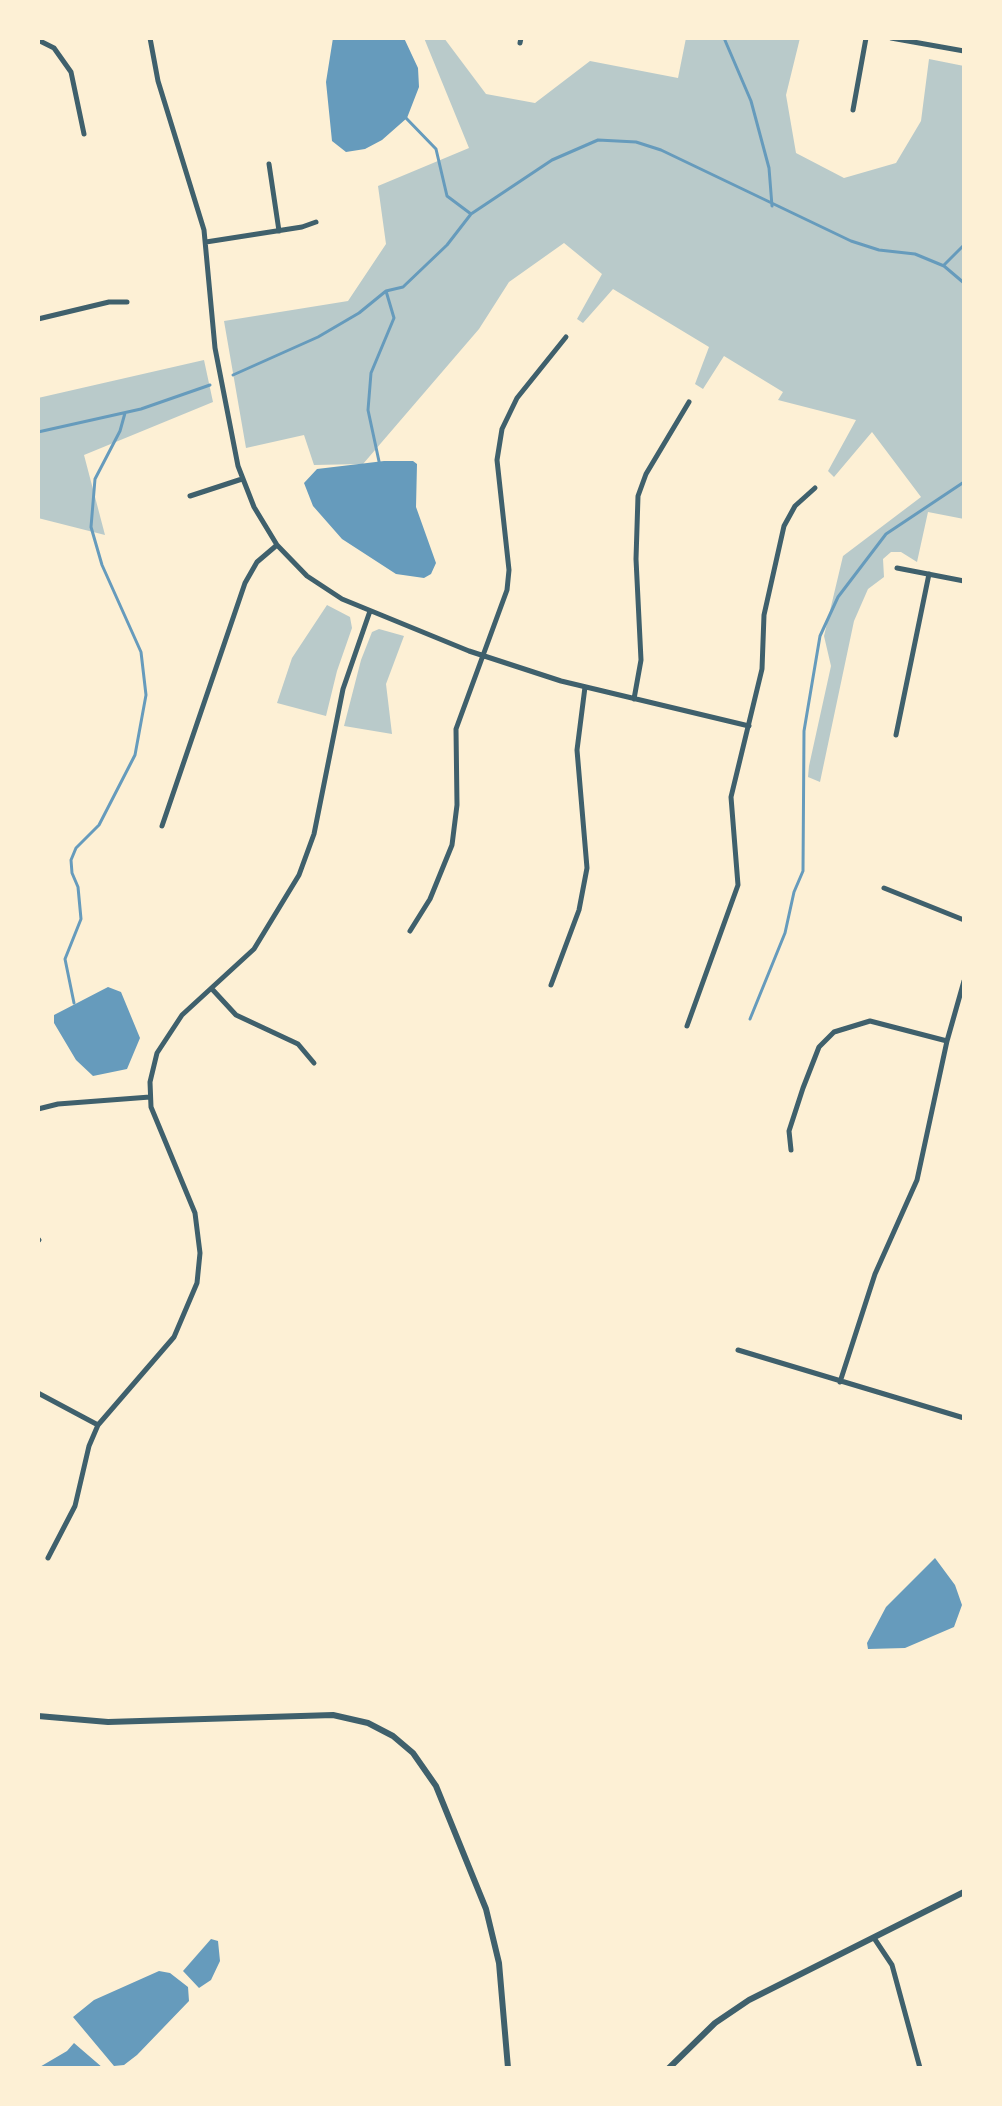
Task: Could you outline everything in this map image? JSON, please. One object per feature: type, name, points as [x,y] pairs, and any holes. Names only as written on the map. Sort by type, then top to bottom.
[{"type":"street","points":[[150,38],[158,81],[198,203],[206,242],[215,348],[242,479],[254,507],[277,545],[325,590],[482,656],[585,687],[749,726]]},
{"type":"street","points":[[853,110],[866,38]]},
{"type":"street","points":[[891,38],[964,51]]},
{"type":"street","points":[[38,40],[54,48],[71,72],[84,134]]},
{"type":"street","points":[[269,164],[279,231]]},
{"type":"street","points":[[206,242],[316,222]]},
{"type":"street","points":[[38,319],[109,302],[127,302]]},
{"type":"street","points":[[410,931],[430,899],[452,845],[457,805],[456,729],[506,597],[509,575],[497,460],[502,429],[517,398],[566,337]]},
{"type":"street","points":[[634,699],[641,660],[636,559],[638,496],[646,474],[689,402]]},
{"type":"street","points":[[190,496],[242,479]]},
{"type":"street","points":[[687,1026],[738,885],[738,853],[730,810],[762,669],[768,596],[784,526],[795,506],[815,488]]},
{"type":"street","points":[[162,826],[245,583],[257,562],[277,545]]},
{"type":"street","points":[[897,568],[964,581]]},
{"type":"street","points":[[896,735],[929,574]]},
{"type":"street","points":[[48,1558],[75,1506],[89,1446],[98,1425],[174,1337],[197,1283],[200,1253],[195,1213],[158,1131],[150,1097],[155,1060],[167,1032],[260,940],[308,855],[343,689],[370,611]]},
{"type":"street","points":[[551,985],[579,910],[587,868],[577,750],[585,687]]},
{"type":"street","points":[[884,888],[964,920]]},
{"type":"street","points":[[840,1382],[875,1274],[917,1180],[947,1041],[964,981]]},
{"type":"street","points":[[212,989],[236,1015],[298,1044],[314,1063]]},
{"type":"street","points":[[791,1150],[789,1131],[803,1088],[819,1047],[834,1032],[870,1021],[947,1041]]},
{"type":"street","points":[[38,1109],[58,1104],[150,1097]]},
{"type":"street","points":[[738,1350],[964,1418]]},
{"type":"street","points":[[38,1393],[98,1425]]},
{"type":"street","points":[[38,1716],[108,1722],[333,1715],[368,1723],[393,1736],[413,1753],[436,1786],[486,1909],[499,1963],[508,2068]]},
{"type":"street","points":[[669,2068],[731,2011],[964,1892]]},
{"type":"street","points":[[874,1938],[892,1965],[920,2068]]},
{"type":"shaded area","points":[[424,38],[444,38],[486,94],[535,103],[590,61],[678,78],[686,38],[800,38],[786,95],[796,153],[844,178],[896,163],[921,121],[929,59],[964,66],[964,519],[928,512],[917,562],[901,552],[891,552],[883,559],[884,577],[868,589],[854,621],[820,782],[808,777],[809,766],[831,666],[824,636],[843,556],[921,497],[872,432],[834,477],[828,471],[856,420],[778,400],[783,392],[724,356],[703,389],[695,384],[709,347],[613,289],[583,323],[577,319],[602,274],[564,243],[509,282],[479,329],[363,464],[314,465],[304,435],[246,448],[224,321],[348,301],[386,244],[378,186],[469,148]]},
{"type":"shaded area","points":[[204,360],[213,402],[84,455],[105,535],[38,518],[38,398]]},
{"type":"shaded area","points":[[327,605],[350,617],[352,628],[326,716],[277,703],[292,658]]},
{"type":"shaded area","points":[[379,629],[404,636],[386,684],[392,734],[344,726],[361,660],[372,632]]},
{"type":"water","points":[[333,38],[404,38],[418,68],[419,87],[407,118],[382,140],[365,149],[346,152],[332,141],[326,82]]},
{"type":"water","points":[[384,461],[413,461],[417,464],[416,507],[436,563],[431,574],[424,578],[396,574],[342,539],[313,506],[304,483],[317,469]]},
{"type":"water","points":[[108,987],[121,992],[140,1038],[127,1069],[93,1076],[76,1060],[54,1023],[54,1015]]},
{"type":"water","points":[[935,1558],[955,1585],[962,1605],[954,1627],[905,1648],[868,1649],[867,1643],[886,1607]]},
{"type":"water","points":[[211,1939],[218,1941],[220,1961],[211,1980],[199,1988],[183,1971]]},
{"type":"water","points":[[159,1971],[170,1973],[188,1987],[189,2001],[137,2055],[124,2065],[114,2066],[73,2017],[94,2000]]},
{"type":"water","points":[[74,2043],[103,2068],[38,2068],[67,2051]]},
{"type":"waterway","points":[[724,38],[751,101],[769,168],[772,206]]},
{"type":"waterway","points":[[405,117],[436,149],[447,196],[471,214]]},
{"type":"waterway","points":[[233,375],[318,337],[359,313],[386,291],[403,287],[447,245],[471,214],[552,160],[598,140],[636,142],[661,150],[851,241],[879,250],[915,254],[944,266],[964,283]]},
{"type":"waterway","points":[[944,265],[964,245]]},
{"type":"waterway","points":[[380,466],[368,410],[371,373],[394,318],[386,291]]},
{"type":"waterway","points":[[38,432],[141,409],[210,385]]},
{"type":"waterway","points":[[74,1003],[65,959],[81,919],[71,860],[76,848],[99,825],[135,755],[146,695],[141,652],[102,565],[91,527],[95,479],[120,431],[125,413]]},
{"type":"waterway","points":[[750,1019],[785,933],[794,892],[803,871],[804,731],[820,636],[838,597],[886,534],[964,482]]}]
